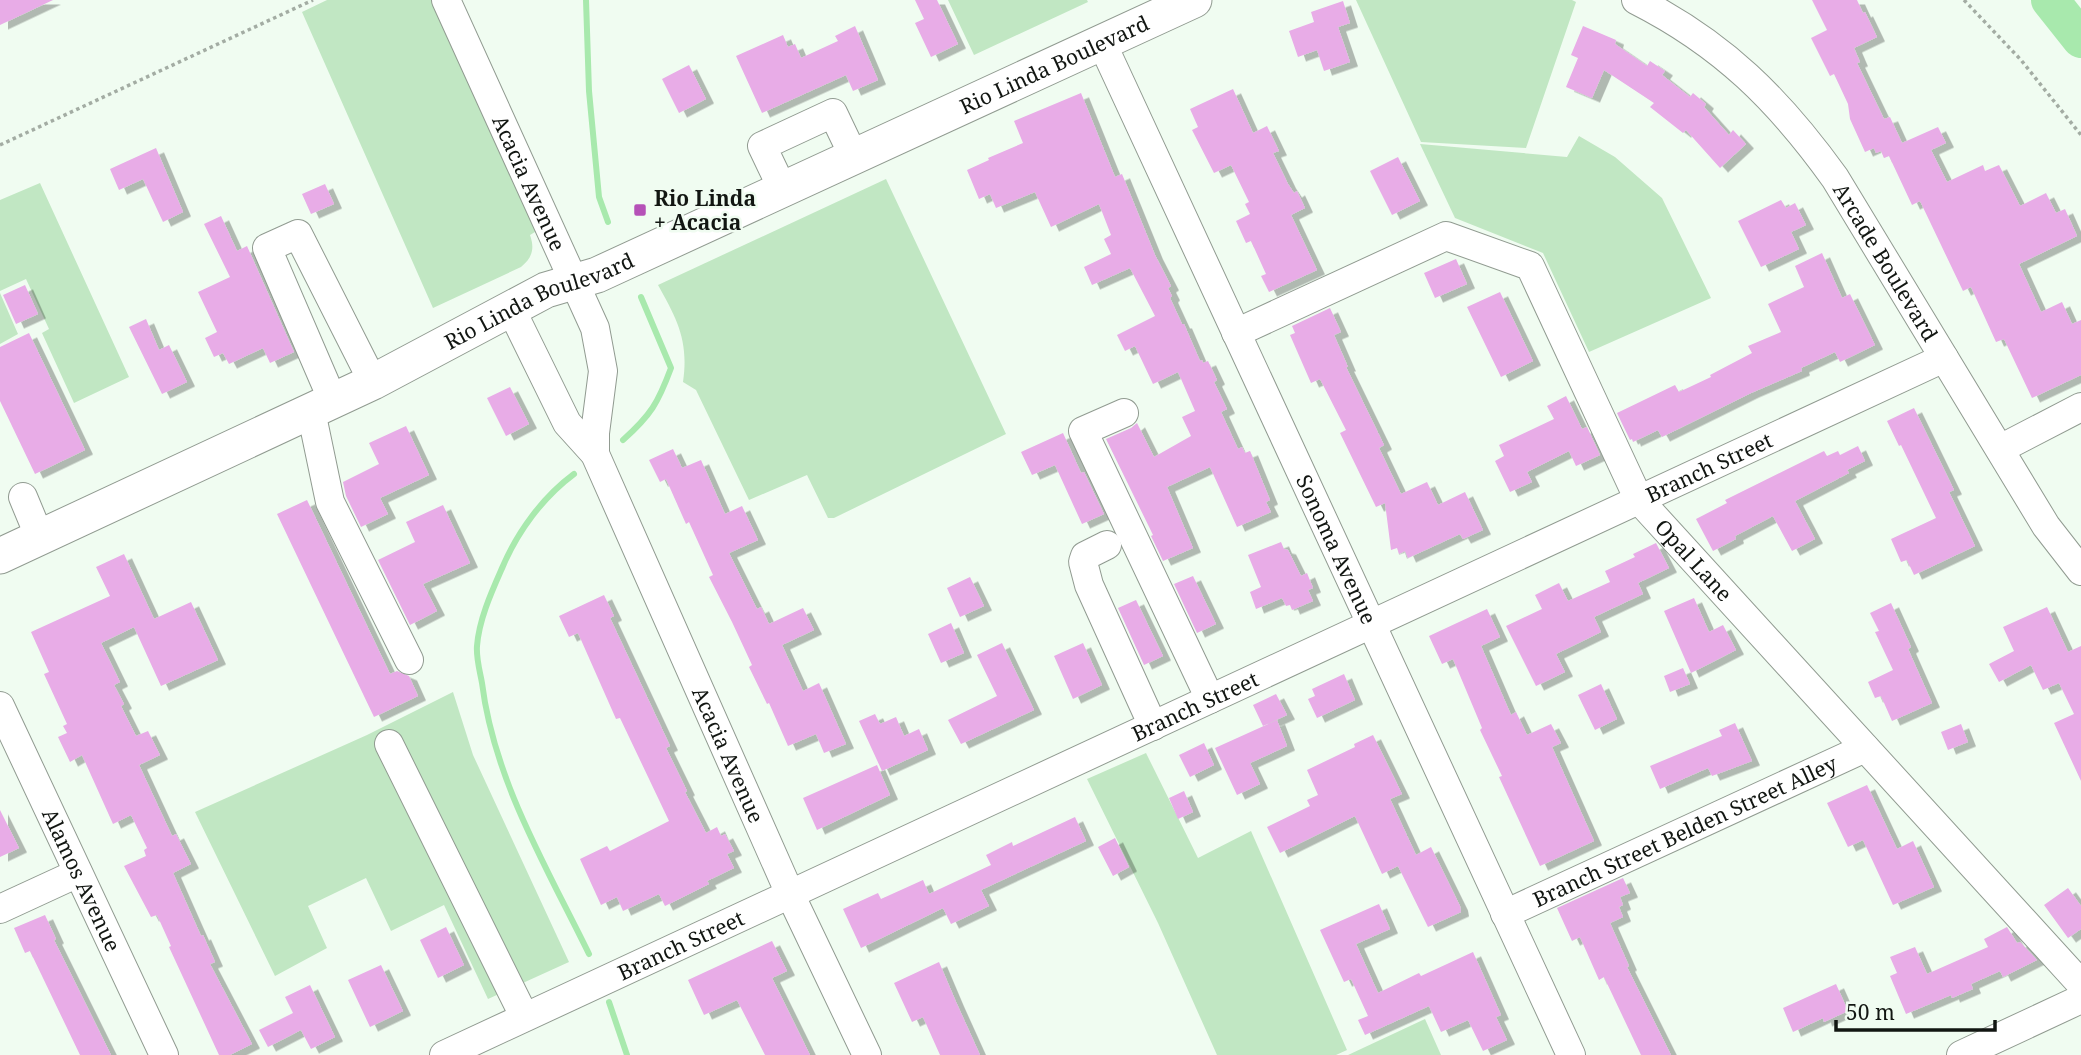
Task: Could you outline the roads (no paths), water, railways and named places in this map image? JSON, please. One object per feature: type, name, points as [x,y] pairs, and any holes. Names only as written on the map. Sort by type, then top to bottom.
[{"type":"main road","name":"Rio Linda Boulevard","points":[[0,556],[373,382],[546,290],[597,275],[1194,0]]},
{"type":"street","name":"Acacia Avenue","points":[[446,0],[595,328],[603,371],[595,454]]},
{"type":"street","name":"Arcade Boulevard","points":[[1636,0],[1701,38],[1732,62],[1771,97],[1805,136],[1835,178],[2000,450],[2071,539],[2081,571]]},
{"type":"street","name":"Sonoma Avenue","points":[[1102,43],[1571,1055]]},
{"type":"street","points":[[783,190],[762,146],[821,118],[833,113],[854,157]]},
{"type":"street","points":[[373,382],[298,234],[267,248],[322,406],[330,502],[409,660]]},
{"type":"street","name":"Opal Lane","points":[[1236,333],[1446,236],[1530,266],[1639,500],[2081,984]]},
{"type":"street","name":"Acacia Avenue","points":[[510,307],[567,423],[595,454],[790,894],[867,1055]]},
{"type":"street","name":"Branch Street","points":[[457,1052],[524,1016],[1944,358]]},
{"type":"street","points":[[2000,450],[2081,407]]},
{"type":"street","points":[[1124,413],[1083,431],[1210,699]]},
{"type":"street","points":[[23,497],[40,538]]},
{"type":"street","points":[[1107,545],[1085,556],[1083,562],[1089,585],[1153,726]]},
{"type":"street","name":"Alamos Avenue","points":[[0,706],[164,1055]]},
{"type":"street","points":[[389,744],[524,1016]]},
{"type":"street","name":"Branch Street Belden Street Alley","points":[[1505,914],[1865,748]]},
{"type":"street","points":[[0,909],[78,873]]},
{"type":"street","points":[[1961,1055],[2081,999]]},
{"type":"waterway","points":[[586,0],[589,91],[599,197],[608,222]]},
{"type":"waterway","points":[[2050,0],[2081,39]]},
{"type":"waterway","points":[[623,440],[653,408],[671,368],[641,297]]},
{"type":"waterway","points":[[574,474],[542,504],[516,540],[487,605],[480,626],[477,651],[488,719],[510,789],[589,954]]},
{"type":"waterway","points":[[609,1002],[627,1055]]},
{"type":"place","name":"Rio Linda + Acacia","points":[[640,210]]}]
